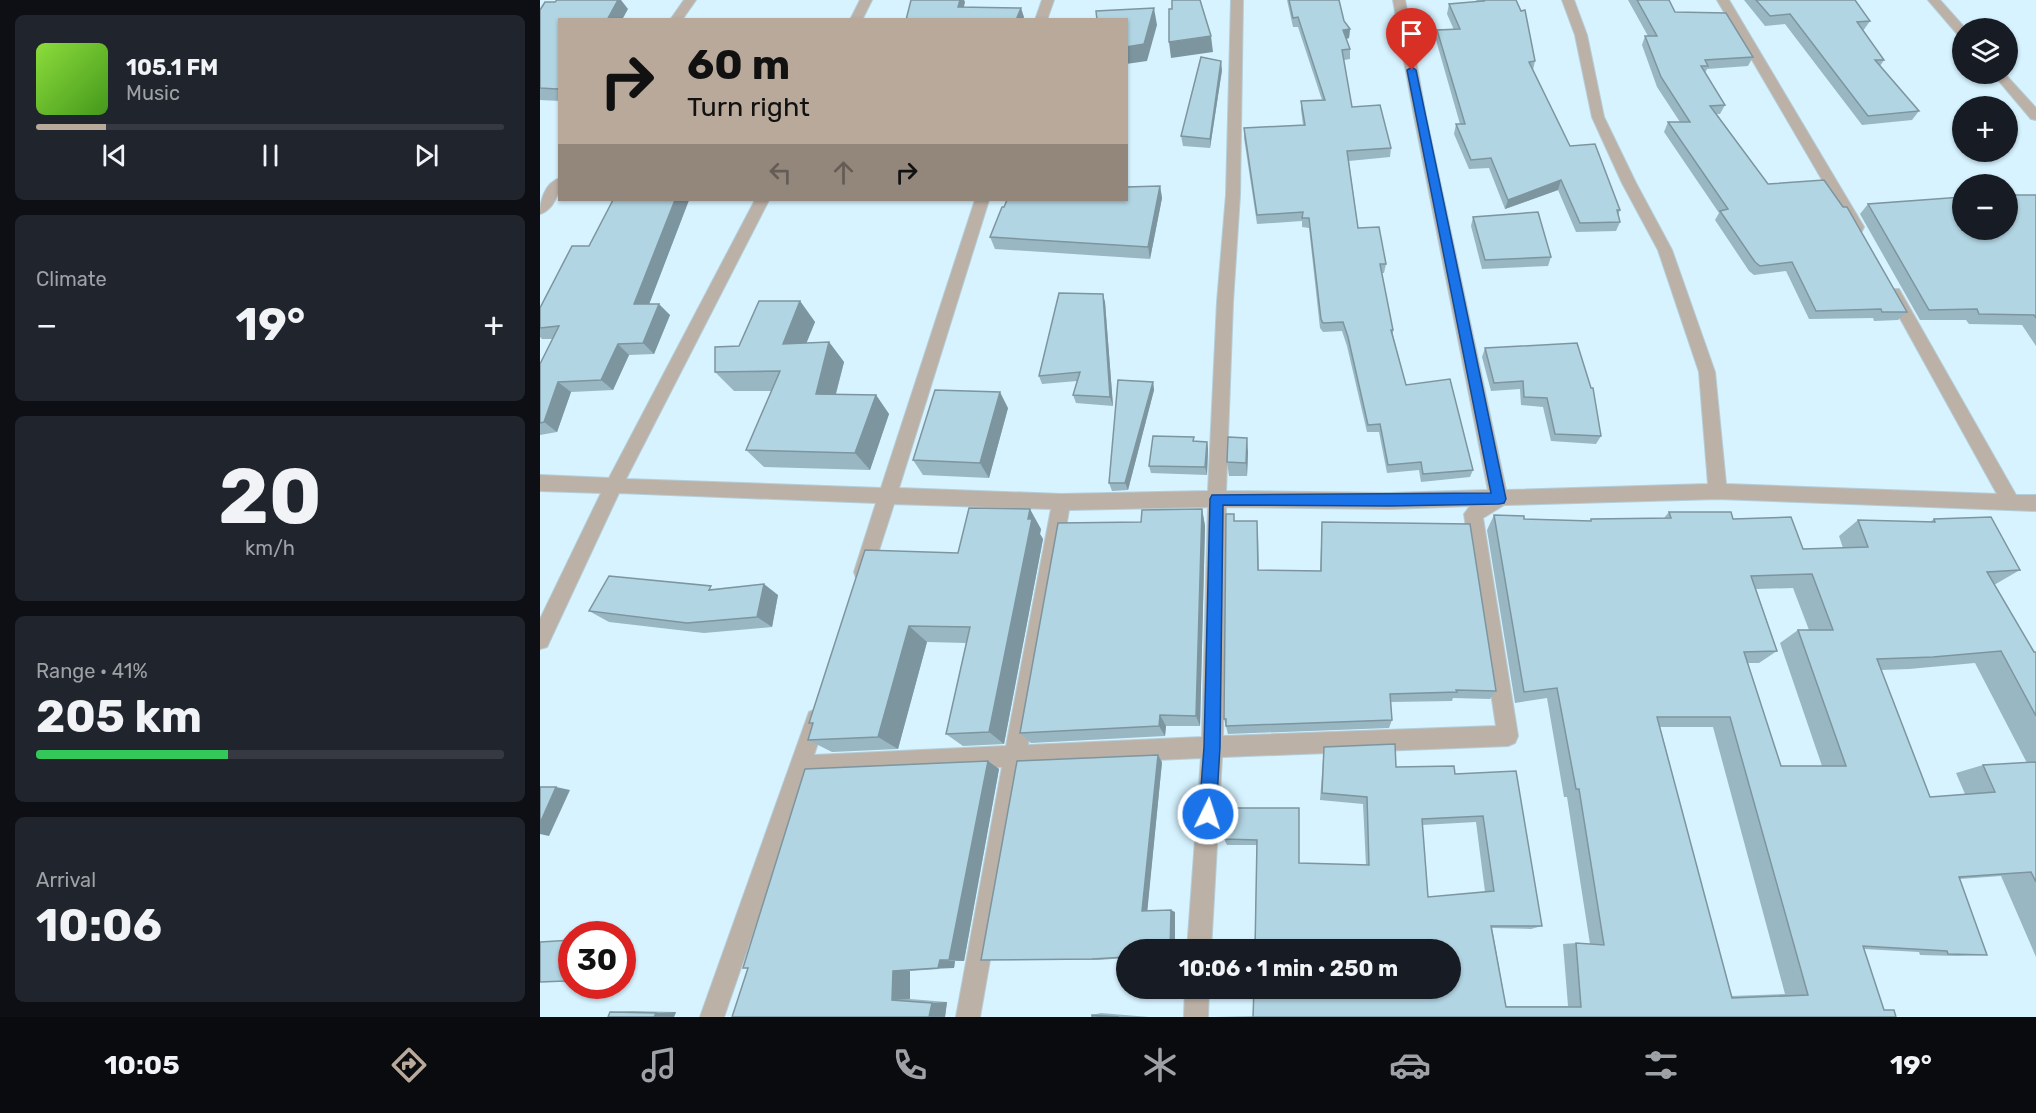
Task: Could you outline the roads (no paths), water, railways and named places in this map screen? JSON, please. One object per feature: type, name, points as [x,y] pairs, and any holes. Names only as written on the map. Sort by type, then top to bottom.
[{"type":"street","points":[[677,18],[690,0]]},
{"type":"street","points":[[857,18],[866,0]]},
{"type":"street","points":[[1042,18],[1048,0]]},
{"type":"street","points":[[1200,939],[1212,747],[1216,499],[1225,302],[1233,195],[1237,0]]},
{"type":"street","points":[[1399,0],[1420,116],[1499,499]]},
{"type":"street","points":[[1568,0],[1581,35],[1598,117],[1629,183],[1665,250],[1707,372],[1718,491]]},
{"type":"street","points":[[1723,0],[1816,154],[1862,236]]},
{"type":"street","points":[[1934,0],[1952,21]]},
{"type":"street","points":[[2008,84],[2036,116]]},
{"type":"street","points":[[540,209],[558,185]]},
{"type":"street","points":[[540,640],[614,485],[761,201]]},
{"type":"street","points":[[859,587],[982,201]]},
{"type":"street","points":[[1885,277],[2011,503]]},
{"type":"street","points":[[540,483],[1061,502],[1216,499],[1390,501],[1718,491],[2036,503]]},
{"type":"street","points":[[801,766],[1508,736],[1473,514],[1499,499]]},
{"type":"street","points":[[968,1017],[1061,502]]},
{"type":"street","points":[[712,1017],[801,766],[822,699]]},
{"type":"street","points":[[1196,1017],[1197,999]]}]
